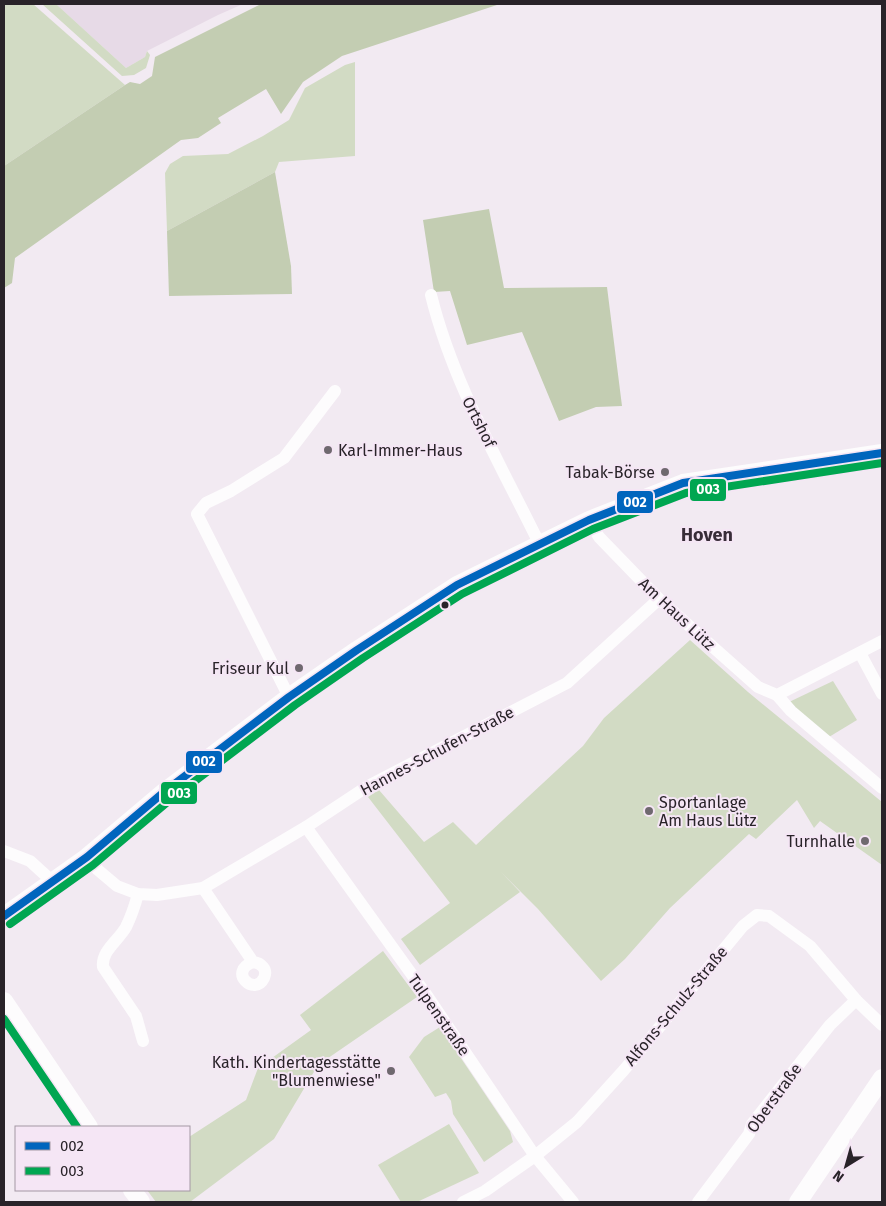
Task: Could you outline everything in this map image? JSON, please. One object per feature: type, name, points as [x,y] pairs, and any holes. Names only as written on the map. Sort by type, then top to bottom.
[{"type":"street","name":"Ortshof","points":[[431,295],[439,327],[465,394],[540,545]]},
{"type":"street","points":[[289,697],[196,514],[206,503],[231,491],[284,458],[335,391]]},
{"type":"street","points":[[4,916],[87,857],[164,792],[289,697],[441,595],[589,520],[683,483],[882,453]]},
{"type":"street","name":"Am Haus Lütz","points":[[589,520],[599,537],[659,599],[758,687],[777,694],[791,711],[882,788]]},
{"type":"street","name":"Hannes-Schufen-Straße","points":[[87,857],[98,870],[117,886],[138,894],[157,894],[203,888],[306,827],[368,786],[567,683],[659,599]]},
{"type":"street","points":[[777,694],[882,641]]},
{"type":"street","points":[[860,653],[882,694]]},
{"type":"street","name":"Tulpenstraße","points":[[306,827],[428,997],[535,1156],[573,1202]]},
{"type":"street","points":[[4,851],[30,861],[53,882]]},
{"type":"street","points":[[203,888],[252,962]]},
{"type":"street","points":[[138,894],[125,929],[110,948],[103,967],[136,1016],[143,1040]]},
{"type":"street","name":"Alfons-Schulz-Straße","points":[[463,1202],[485,1191],[535,1156],[577,1122],[624,1070],[743,926],[757,915],[769,916],[810,946],[856,1000],[882,1025]]},
{"type":"street","name":"Oberstraße","points":[[698,1202],[749,1134],[752,1124],[830,1024],[856,1000]]},
{"type":"street","points":[[4,1001],[88,1126]]},
{"type":"street","points":[[798,1202],[882,1078]]},
{"type":"street","points":[[133,1191],[141,1202]]},
{"type":"shaded area","points":[[56,4],[243,4],[147,51],[145,57],[126,68]]},
{"type":"green space","points":[[4,4],[33,4],[125,85],[4,166]]},
{"type":"green space","points":[[42,4],[56,4],[126,68],[145,57],[147,51],[150,55],[146,68],[134,75],[122,76]]},
{"type":"green space","points":[[261,4],[500,4],[342,56],[303,82],[281,114],[266,89],[218,118],[221,123],[198,138],[181,140],[15,258],[12,283],[4,288],[4,166],[125,85],[130,82],[140,84],[152,76],[155,57]]},
{"type":"green space","points":[[355,62],[355,156],[279,162],[275,172],[167,231],[165,173],[170,164],[183,156],[228,154],[263,136],[289,120],[305,88],[345,65]]},
{"type":"green space","points":[[275,172],[291,266],[292,294],[169,296],[167,231]]},
{"type":"green space","points":[[489,209],[504,288],[607,287],[622,406],[596,407],[559,421],[522,332],[467,345],[450,291],[434,292],[423,220]]},
{"type":"green space","name":"Sportanlage Am Haus Lütz","points":[[690,640],[748,692],[882,802],[882,865],[820,821],[814,828],[797,800],[756,839],[749,834],[670,908],[625,959],[601,981],[538,909],[501,872],[520,892],[420,965],[401,939],[450,903],[368,797],[379,790],[424,842],[453,822],[476,845],[583,746],[604,718]]},
{"type":"green space","points":[[833,681],[857,720],[829,737],[787,703]]},
{"type":"green space","points":[[383,951],[417,997],[318,1065],[274,1139],[190,1202],[156,1202],[148,1191],[190,1191],[190,1136],[246,1100],[258,1068],[311,1030],[300,1015]]},
{"type":"green space","points":[[440,1027],[510,1131],[513,1142],[484,1162],[453,1114],[451,1101],[446,1093],[435,1097],[409,1057],[424,1037]]},
{"type":"green space","points":[[449,1124],[479,1173],[417,1202],[401,1202],[378,1165]]},
{"type":"transit line","name":"002","points":[[4,916],[87,857],[164,792],[289,697],[457,585],[589,520],[683,483],[882,453]]},
{"type":"transit line","name":"003","points":[[10,924],[93,865],[170,800],[295,705],[363,658],[462,594],[593,529],[686,493],[882,463]]},
{"type":"transit line","name":"003","points":[[4,1019],[76,1126]]},
{"type":"place","name":"Karl-Immer-Haus","points":[[328,450]]},
{"type":"place","name":"Tabak-Börse","points":[[665,472]]},
{"type":"place","name":"Friseur Kul","points":[[299,668]]},
{"type":"place","name":"Sportanlage Am Haus Lütz","points":[[649,811]]},
{"type":"place","name":"Turnhalle","points":[[865,841]]},
{"type":"place","name":"Kath. Kindertagesstätte \"Blumenwiese\"","points":[[391,1071]]},
{"type":"district","name":"Hoven","points":[[707,535]]}]
